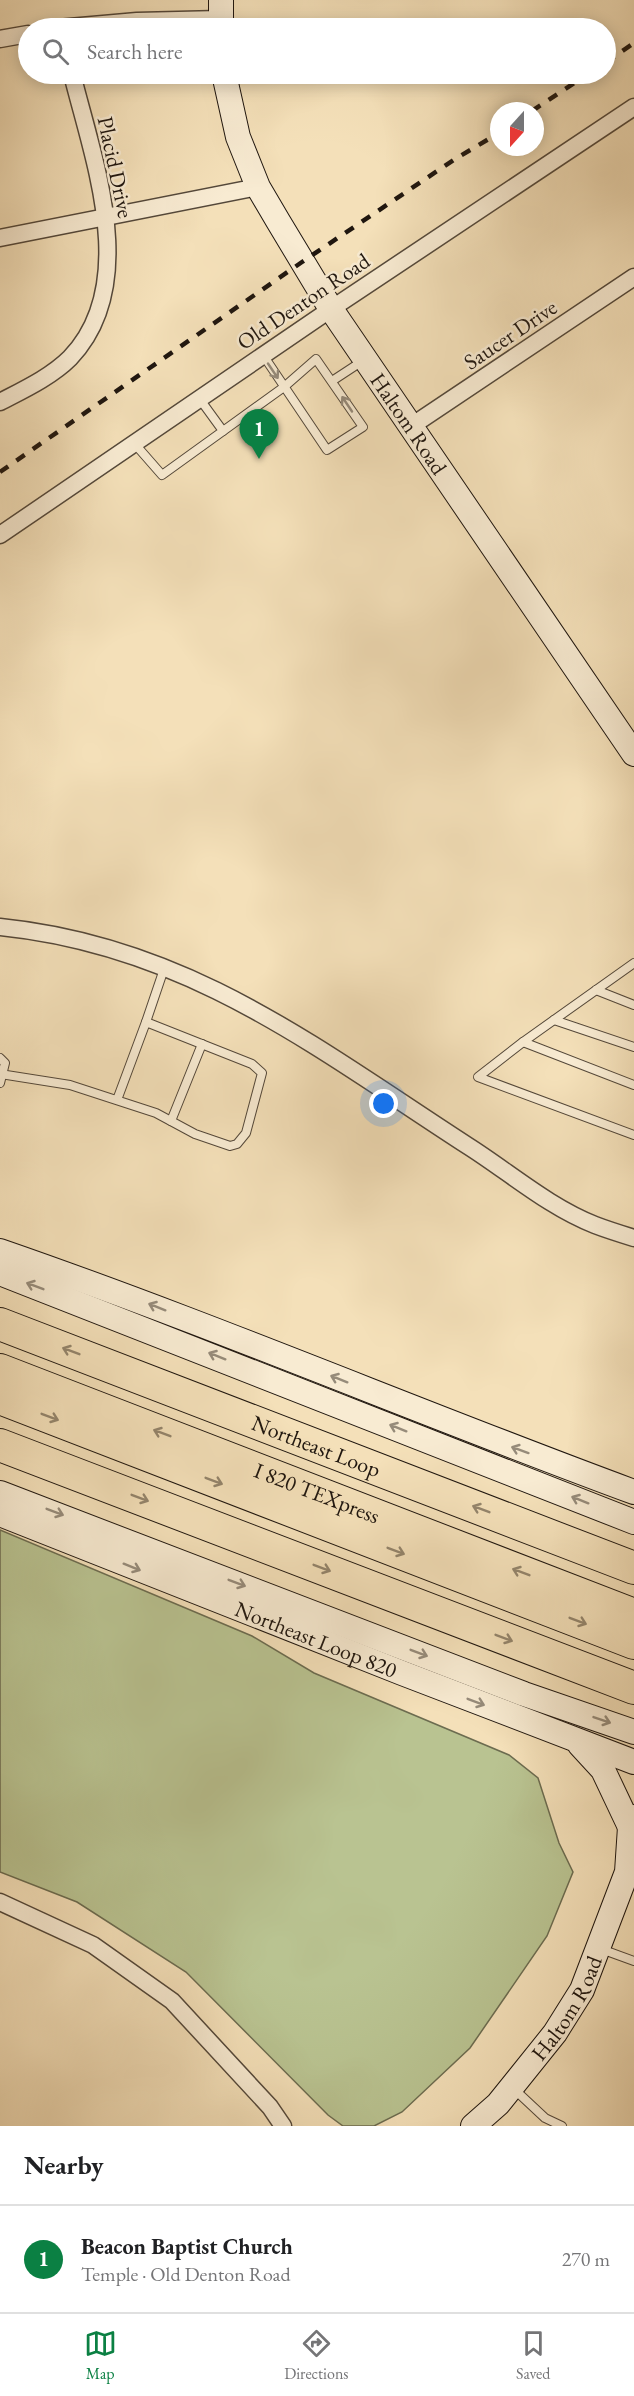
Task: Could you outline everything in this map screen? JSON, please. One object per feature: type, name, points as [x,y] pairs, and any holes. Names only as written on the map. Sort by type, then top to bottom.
[{"type":"highway","name":"Northeast Loop","points":[[0,1324],[634,1568]]},
{"type":"highway","name":"I 820 TEXpress","points":[[0,1370],[634,1615]]},
{"type":"highway","name":"I 820 TEXpress","points":[[0,1398],[634,1643]]},
{"type":"highway","points":[[0,1444],[634,1688]]},
{"type":"main road","name":"Haltom Road","points":[[226,84],[238,137],[258,188],[331,309],[634,754]]},
{"type":"main road","points":[[0,1251],[128,1296],[506,1445],[634,1492]]},
{"type":"main road","points":[[0,1273],[634,1521]]},
{"type":"main road","points":[[0,1493],[524,1694],[623,1744]]},
{"type":"main road","name":"Northeast Loop 820","points":[[0,1514],[574,1739],[623,1744]]},
{"type":"main road","points":[[574,1739],[603,1770],[632,1822]]},
{"type":"main road","name":"Haltom Road","points":[[473,2126],[498,2104],[512,2087],[561,2024],[582,1990],[631,1868],[632,1822]]},
{"type":"street","points":[[187,18],[220,16]]},
{"type":"street","points":[[0,39],[18,36]]},
{"type":"street","name":"Placid Drive","points":[[0,402],[69,359],[92,328],[106,290],[106,218],[74,84]]},
{"type":"street","name":"Old Denton Road","points":[[0,536],[199,398],[634,107]]},
{"type":"street","points":[[0,238],[258,188]]},
{"type":"street","name":"Saucer Drive","points":[[410,427],[634,278]]},
{"type":"street","points":[[0,927],[37,930],[101,944],[165,966],[250,1006],[331,1054],[552,1203],[594,1225],[634,1238]]},
{"type":"street","points":[[0,1902],[93,1945],[172,2001],[270,2107],[283,2126]]},
{"type":"lane","points":[[134,443],[162,475],[284,387],[316,359],[363,427],[327,450],[284,387],[263,355]]},
{"type":"lane","points":[[332,381],[365,360]]},
{"type":"lane","points":[[199,398],[223,431]]},
{"type":"lane","points":[[634,963],[478,1077],[634,1135]]},
{"type":"lane","points":[[117,1100],[165,966]]},
{"type":"lane","points":[[596,990],[634,1005]]},
{"type":"lane","points":[[554,1020],[634,1047]]},
{"type":"lane","points":[[0,1058],[5,1063],[1,1078],[70,1085],[171,1121],[195,1134],[230,1146],[237,1144],[246,1133],[262,1073],[252,1064],[146,1022]]},
{"type":"lane","points":[[523,1042],[634,1085]]},
{"type":"lane","points":[[171,1121],[202,1044]]},
{"type":"lane","points":[[600,1948],[634,1961]]},
{"type":"lane","points":[[512,2087],[545,2118],[559,2126]]},
{"type":"green space","points":[[0,1530],[252,1636],[314,1673],[509,1755],[538,1778],[559,1843],[573,1872],[547,1936],[470,2048],[402,2112],[374,2126],[343,2126],[328,2115],[186,1972],[77,1902],[0,1872]]},
{"type":"railway","points":[[616,55],[634,43]]},
{"type":"railway","points":[[544,103],[573,84]]},
{"type":"railway","points":[[0,472],[302,262],[455,159],[490,138]]},
{"type":"place","name":"Beacon Baptist Church","points":[[259,459]]}]
